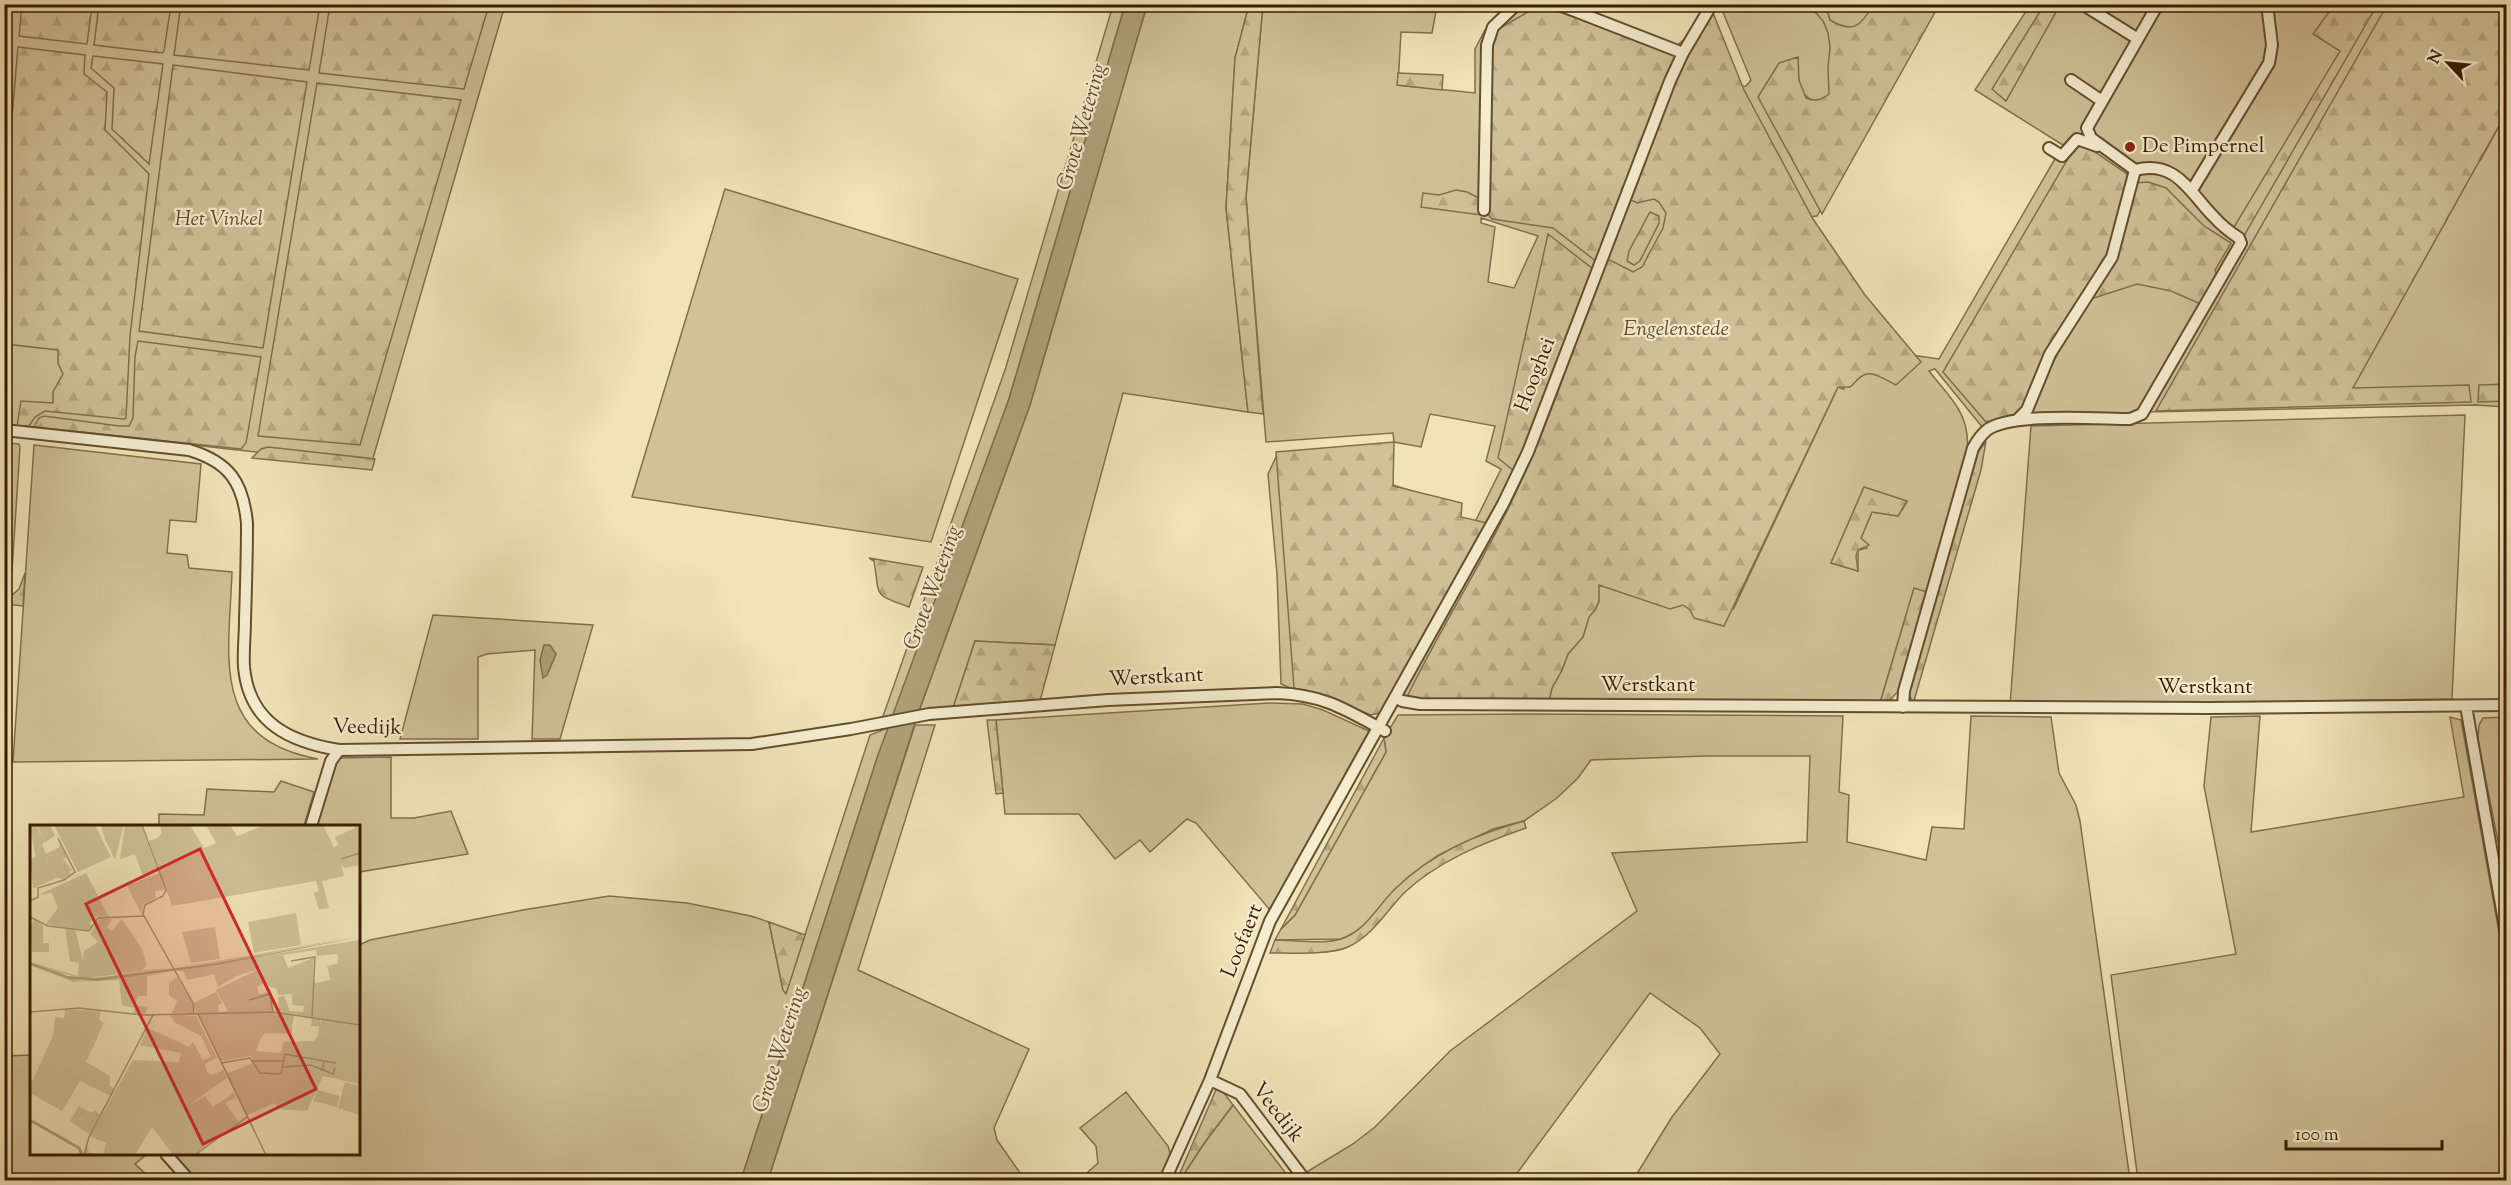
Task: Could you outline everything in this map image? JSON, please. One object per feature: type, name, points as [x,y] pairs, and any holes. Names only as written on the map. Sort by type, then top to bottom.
[{"type":"street","points":[[1484,210],[1487,45],[1493,27],[1517,4]]},
{"type":"street","points":[[1557,4],[1683,53]]},
{"type":"street","name":"Hooghei","points":[[1395,697],[1503,504],[1528,452],[1660,105],[1683,53],[1712,4]]},
{"type":"street","points":[[2082,4],[2138,39]]},
{"type":"street","points":[[1903,707],[1904,691],[1973,448],[1988,429],[2018,419],[2130,419],[2142,414],[2241,243],[2239,238],[2212,216],[2192,190],[2171,172],[2153,167],[2135,170],[2091,138],[2087,128],[2158,4]]},
{"type":"street","points":[[2192,190],[2269,63],[2272,45],[2267,4]]},
{"type":"street","points":[[2071,80],[2102,101]]},
{"type":"street","points":[[2049,148],[2062,156],[2077,139],[2094,146],[2103,145]]},
{"type":"street","points":[[2018,419],[2027,410],[2049,354],[2112,257],[2135,170]]},
{"type":"street","name":"Veedijk","points":[[4,430],[189,450],[220,463],[241,487],[248,523],[244,667],[249,691],[259,711],[270,723],[284,734],[301,741],[339,750],[752,744],[891,721]]},
{"type":"street","name":"Werstkant","points":[[891,721],[929,714],[1108,700],[1277,693],[1303,694],[1322,699],[1344,707],[1381,729]]},
{"type":"street","name":"Werstkant","points":[[1395,697],[1402,701],[1420,704],[1903,707],[2506,705]]},
{"type":"street","name":"Loofaert","points":[[1165,1180],[1210,1080],[1270,921],[1381,729],[1395,697]]},
{"type":"street","points":[[2466,706],[2506,933]]},
{"type":"street","points":[[323,747],[331,761]]},
{"type":"street","points":[[311,825],[331,761],[339,750]]},
{"type":"street","name":"Veedijk","points":[[1210,1080],[1240,1094],[1305,1180]]},
{"type":"street","points":[[167,1155],[189,1180]]},
{"type":"green space","points":[[181,4],[320,5],[309,70],[174,55]]},
{"type":"green space","points":[[330,4],[489,5],[464,89],[319,73]]},
{"type":"green space","points":[[1263,4],[1246,197],[1263,414],[1248,412],[1226,208],[1235,58],[1249,5]]},
{"type":"green space","name":"Het Vinkel","points":[[5,5],[505,5],[371,465],[5,424]]},
{"type":"green space","points":[[22,5],[92,5],[87,44],[19,36]]},
{"type":"green space","points":[[99,5],[171,5],[164,51],[162,53],[94,45]]},
{"type":"green space","points":[[1113,5],[1125,5],[1009,399],[894,715],[882,719],[1006,367]]},
{"type":"green space","points":[[1147,5],[1249,5],[1235,58],[1226,208],[1248,412],[1123,393],[1055,645],[975,641],[953,708],[919,711],[1030,405]]},
{"type":"green space","name":"Engelenstede","points":[[1263,5],[1454,5],[1440,7],[1436,11],[1432,33],[1401,32],[1398,85],[1475,93],[1475,49],[1485,30],[1513,5],[1532,5],[1663,58],[1698,27],[1726,88],[1746,86],[1751,80],[1720,5],[1813,5],[1830,20],[1825,5],[1938,5],[1817,216],[1798,218],[1904,354],[1939,359],[2063,145],[1975,90],[2030,5],[2506,5],[2480,161],[2506,113],[2506,407],[2475,405],[2031,416],[2040,388],[2068,334],[2008,417],[1983,428],[1935,369],[1929,371],[1951,398],[1962,417],[1966,427],[1967,451],[1927,592],[1914,589],[1880,703],[1548,705],[1552,688],[1568,654],[1583,637],[1589,616],[1599,601],[1598,593],[1541,703],[1389,700],[1297,691],[1281,684],[1277,574],[1268,474],[1277,455],[1380,481],[1447,502],[1458,519],[1473,526],[1501,469],[1486,461],[1495,426],[1430,414],[1421,447],[1394,442],[1393,433],[1266,442],[1246,197]],"holes":[[[1798,58],[1798,77],[1801,89],[1808,98],[1814,101],[1797,99],[1789,61]],[[1481,218],[1538,236],[1514,288],[1488,282],[1495,227],[1481,223]],[[2447,219],[2352,388],[2375,333]],[[1839,370],[1844,389],[1838,387],[1733,610]],[[1864,487],[1907,502],[1898,516],[1872,512],[1861,538],[1867,548],[1858,550],[1858,571],[1831,563]]]},
{"type":"green space","points":[[1540,5],[1672,52],[1675,56],[1597,262],[1553,228],[1492,219],[1489,216],[1488,35]]},
{"type":"green space","points":[[1809,5],[1825,5],[1830,20],[1845,27],[1851,27],[1860,23],[1873,5],[1939,5],[1822,214],[1758,97],[1779,63],[1798,57],[1799,80],[1806,98],[1818,100],[1829,94],[1828,33],[1823,21]]},
{"type":"green space","points":[[2044,5],[2060,5],[2006,101],[1992,89]]},
{"type":"green space","points":[[2334,5],[2377,5],[2240,239],[2234,227],[2340,51],[2313,34]]},
{"type":"green space","points":[[2387,5],[2506,5],[2506,113],[2353,388],[2469,385],[2471,402],[2156,411]]},
{"type":"green space","points":[[1713,13],[1744,90],[1813,219],[1865,295],[1921,362],[1896,385],[1879,376],[1866,374],[1850,387],[1838,387],[1724,626],[1694,618],[1690,610],[1683,605],[1670,609],[1599,585],[1599,601],[1589,617],[1583,637],[1568,654],[1552,688],[1548,705],[1413,704],[1407,697],[1492,541],[1531,460],[1608,259],[1633,272],[1642,267],[1663,228],[1666,213],[1659,202],[1654,199],[1637,203],[1631,200],[1672,89],[1687,57]]},
{"type":"green space","points":[[18,47],[85,55],[84,74],[107,92],[105,130],[149,174],[130,336],[126,418],[124,419],[45,411],[35,417],[29,426],[17,426],[21,401],[53,403],[53,392],[63,374],[58,363],[58,350],[5,344],[5,197]]},
{"type":"green space","points":[[93,56],[163,64],[149,164],[112,129],[114,88],[91,68]]},
{"type":"green space","points":[[173,65],[307,82],[263,348],[139,331]]},
{"type":"green space","points":[[1398,73],[1443,75],[1442,90],[1397,85]]},
{"type":"green space","points":[[317,83],[461,100],[360,445],[258,436]]},
{"type":"green space","points":[[2077,143],[2083,144],[2127,174],[2109,256],[2025,410],[2006,420],[1985,421],[1943,372]]},
{"type":"green space","points":[[2148,182],[2166,188],[2204,226],[2231,243],[2215,270],[2218,279],[2203,305],[2171,291],[2137,284],[2091,299],[2105,276],[2134,183]]},
{"type":"green space","points":[[725,189],[1018,279],[931,542],[632,497]]},
{"type":"green space","points":[[1456,190],[1467,192],[1481,199],[1481,215],[1421,207],[1423,193],[1439,195]]},
{"type":"green space","points":[[1650,212],[1659,216],[1659,223],[1640,261],[1634,265],[1627,261],[1629,251]]},
{"type":"green space","points":[[1548,234],[1593,269],[1558,371],[1513,470],[1498,458]]},
{"type":"green space","points":[[138,341],[261,357],[246,443],[241,449],[34,427],[39,418],[44,416],[129,426],[133,418],[135,356]]},
{"type":"green space","points":[[2506,384],[2506,401],[2478,402],[2479,385]]},
{"type":"green space","points":[[2465,415],[2452,699],[2010,705],[2031,426]]},
{"type":"green space","points":[[1986,441],[1981,470],[1913,704],[1909,693],[1973,459]]},
{"type":"green space","points":[[1394,442],[1393,486],[1462,503],[1461,517],[1487,523],[1380,713],[1371,715],[1294,688],[1276,452]]},
{"type":"green space","points":[[5,443],[19,444],[20,447],[12,571],[5,586]]},
{"type":"green space","points":[[34,445],[201,464],[196,522],[170,520],[167,553],[187,555],[189,568],[232,572],[229,663],[233,690],[242,713],[258,733],[283,749],[318,759],[13,762]]},
{"type":"green space","points":[[268,447],[375,459],[372,470],[252,458],[261,449]]},
{"type":"green space","points":[[1864,487],[1907,501],[1898,516],[1872,512],[1861,538],[1869,545],[1858,550],[1856,556],[1858,571],[1831,563]]},
{"type":"green space","points":[[869,558],[923,567],[909,607],[880,593],[874,561]]},
{"type":"green space","points":[[25,573],[23,606],[5,604],[5,601],[19,589]]},
{"type":"green space","points":[[1914,588],[1927,592],[1900,689],[1891,699],[1880,703]]},
{"type":"green space","points":[[433,615],[593,625],[560,739],[532,739],[535,650],[487,654],[478,657],[478,739],[400,739]]},
{"type":"green space","points":[[975,641],[1055,645],[1040,701],[953,708]]},
{"type":"green space","points":[[1269,703],[1303,704],[1323,710],[1369,731],[1270,910],[1196,823],[1187,819],[1150,852],[1140,840],[1115,859],[1079,814],[1005,814],[996,720]]},
{"type":"green space","points":[[1398,715],[1843,716],[1839,792],[1849,795],[1847,842],[1926,860],[1932,827],[1964,829],[1971,716],[2051,717],[2059,773],[2076,805],[2080,821],[2130,1180],[1633,1180],[1672,1117],[1720,1054],[1700,1028],[1650,993],[1512,1180],[1311,1180],[1305,1173],[1353,1144],[1375,1127],[1450,1051],[1637,911],[1612,853],[1807,842],[1810,756],[1706,756],[1591,760],[1578,778],[1557,798],[1524,821],[1493,829],[1437,856],[1395,889],[1361,929],[1342,939],[1275,940],[1281,929],[1295,915],[1386,752],[1384,738]]},
{"type":"green space","points":[[2260,716],[2251,832],[2464,797],[2450,717],[2461,720],[2506,971],[2506,1180],[2138,1180],[2111,975],[2236,954],[2204,786],[2211,717]]},
{"type":"green space","points":[[2506,717],[2506,867],[2503,867],[2478,740],[2479,725],[2483,718]]},
{"type":"green space","points":[[987,720],[996,720],[1003,793],[996,794]]},
{"type":"green space","points":[[915,725],[935,725],[858,970],[1029,1049],[994,1128],[997,1140],[1025,1180],[768,1180]]},
{"type":"green space","points":[[890,727],[878,755],[741,1180],[196,1180],[170,1155],[360,1155],[360,945],[370,940],[523,910],[609,896],[687,903],[769,922],[783,990],[786,993],[870,735]]},
{"type":"green space","points":[[1384,738],[1386,752],[1295,915],[1281,929]]},
{"type":"green space","points":[[391,757],[391,818],[414,818],[451,811],[468,854],[360,872],[360,825],[315,825],[337,758]]},
{"type":"green space","points":[[281,781],[314,792],[304,825],[159,825],[159,814],[204,815],[207,789],[274,792]]},
{"type":"green space","points":[[1524,821],[1526,828],[1477,847],[1431,871],[1404,893],[1364,937],[1348,947],[1321,952],[1270,953],[1275,940],[1329,941],[1352,934],[1366,922],[1396,888],[1440,855],[1489,832]]},
{"type":"green space","points":[[769,922],[805,935],[786,994],[783,990]]},
{"type":"green space","points":[[30,1055],[30,1155],[146,1155],[135,1164],[150,1178],[147,1180],[5,1180],[5,1056]]},
{"type":"green space","points":[[1218,1085],[1233,1105],[1180,1180],[1177,1180]]},
{"type":"green space","points":[[1126,1092],[1168,1146],[1171,1156],[1159,1180],[1079,1180],[1098,1163],[1096,1146],[1080,1128]]},
{"type":"green space","points":[[1233,1105],[1291,1180],[1180,1180]]},
{"type":"shaded area","points":[[1125,5],[1147,5],[1030,405],[919,711],[768,1180],[741,1180],[878,755],[1009,399]]},
{"type":"shaded area","points":[[544,645],[550,645],[556,654],[547,675],[543,678],[540,660]]},
{"type":"place","name":"De Pimpernel","points":[[2130,147]]},
{"type":"water label","name":"Grote Wetering","points":[[1083,127]]},
{"type":"water label","name":"Grote Wetering","points":[[934,588]]},
{"type":"water label","name":"Grote Wetering","points":[[781,1050]]}]
